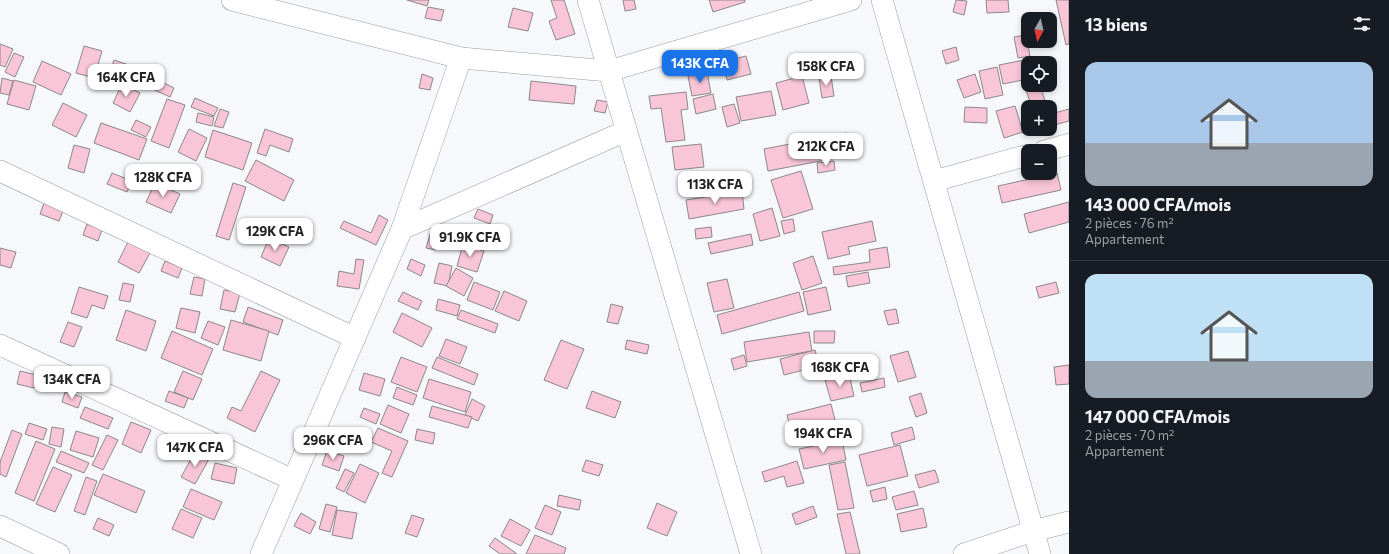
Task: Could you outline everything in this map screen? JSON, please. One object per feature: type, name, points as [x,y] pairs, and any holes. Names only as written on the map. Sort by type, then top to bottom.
[{"type":"street","points":[[232,0],[461,58],[609,71],[851,0]]},
{"type":"street","points":[[588,0],[752,554]]},
{"type":"street","points":[[882,0],[1040,554]]},
{"type":"street","points":[[261,554],[402,229],[461,58]]},
{"type":"street","points":[[402,229],[626,131]]},
{"type":"street","points":[[1057,147],[1069,144]]},
{"type":"street","points":[[934,181],[1021,157]]},
{"type":"street","points":[[0,171],[355,338]]},
{"type":"street","points":[[0,345],[293,480]]},
{"type":"street","points":[[964,554],[1033,531],[1069,522]]},
{"type":"street","points":[[0,526],[59,554]]},
{"type":"building","points":[[407,0],[429,0],[427,6]]},
{"type":"building","points":[[551,0],[564,0],[575,34],[556,40],[549,21],[557,18]]},
{"type":"building","points":[[623,0],[634,0],[636,9],[625,11]]},
{"type":"building","points":[[709,0],[745,0],[745,2],[713,12]]},
{"type":"building","points":[[956,0],[967,1],[964,15],[953,12]]},
{"type":"building","points":[[986,0],[1008,0],[1009,12],[987,13]]},
{"type":"building","points":[[1056,0],[1069,0],[1069,44],[1066,45]]},
{"type":"building","points":[[428,7],[444,10],[441,21],[425,18]]},
{"type":"building","points":[[513,8],[533,13],[528,31],[508,27]]},
{"type":"building","points":[[1021,36],[1021,48],[1028,48],[1030,56],[1021,56],[1021,58],[1018,58],[1014,37]]},
{"type":"building","points":[[0,44],[13,49],[5,67],[0,65]]},
{"type":"building","points":[[84,46],[102,51],[94,78],[76,73]]},
{"type":"building","points":[[956,47],[959,60],[946,64],[942,51]]},
{"type":"building","points":[[14,53],[24,57],[15,77],[5,72]]},
{"type":"building","points":[[746,56],[751,74],[727,80],[722,62]]},
{"type":"building","points":[[114,60],[129,65],[123,84],[108,79]]},
{"type":"building","points":[[42,61],[71,74],[61,95],[33,82]]},
{"type":"building","points":[[1021,61],[1021,80],[1003,84],[999,65]]},
{"type":"building","points":[[997,67],[1003,95],[985,99],[979,71]]},
{"type":"building","points":[[707,72],[711,93],[692,96],[688,76]]},
{"type":"building","points":[[422,74],[433,78],[430,90],[419,88]]},
{"type":"building","points":[[975,74],[981,92],[964,98],[957,80]]},
{"type":"building","points":[[802,76],[809,103],[783,110],[776,83]]},
{"type":"building","points":[[831,76],[834,96],[822,98],[819,78]]},
{"type":"building","points":[[152,77],[174,88],[170,97],[148,87]]},
{"type":"building","points":[[2,78],[13,81],[9,95],[0,93]]},
{"type":"building","points":[[14,80],[36,86],[29,110],[7,104]]},
{"type":"building","points":[[531,81],[576,86],[574,104],[529,100]]},
{"type":"building","points":[[122,84],[140,93],[130,112],[113,103]]},
{"type":"building","points":[[771,91],[776,115],[741,121],[736,97]]},
{"type":"building","points":[[686,92],[688,109],[681,110],[685,140],[666,142],[661,108],[651,109],[649,96]]},
{"type":"building","points":[[1027,92],[1042,92],[1045,100],[1029,100]]},
{"type":"building","points":[[713,94],[716,109],[696,114],[693,99]]},
{"type":"building","points":[[195,98],[218,108],[214,116],[191,107]]},
{"type":"building","points":[[167,99],[185,105],[169,148],[151,141]]},
{"type":"building","points":[[597,100],[608,102],[605,113],[594,111]]},
{"type":"building","points":[[63,103],[87,115],[76,137],[52,125]]},
{"type":"building","points":[[734,104],[740,123],[727,127],[722,107]]},
{"type":"building","points":[[1015,106],[1021,126],[1021,133],[1004,138],[996,111]]},
{"type":"building","points":[[965,107],[987,108],[987,123],[964,122]]},
{"type":"building","points":[[220,109],[229,112],[223,128],[214,126]]},
{"type":"building","points":[[1069,109],[1069,121],[1057,124],[1057,112]]},
{"type":"building","points":[[198,113],[214,117],[212,126],[196,122]]},
{"type":"building","points":[[136,120],[151,127],[146,137],[131,130]]},
{"type":"building","points":[[101,123],[147,139],[139,160],[94,143]]},
{"type":"building","points":[[189,129],[207,138],[196,161],[178,152]]},
{"type":"building","points":[[265,129],[293,139],[289,152],[270,145],[266,156],[257,153]]},
{"type":"building","points":[[213,130],[252,143],[243,170],[205,157]]},
{"type":"building","points":[[847,133],[852,155],[768,171],[764,149]]},
{"type":"building","points":[[701,144],[704,167],[675,170],[672,147]]},
{"type":"building","points":[[74,145],[90,149],[84,173],[68,168]]},
{"type":"building","points":[[256,160],[294,180],[284,201],[245,181]]},
{"type":"building","points":[[834,161],[835,170],[818,173],[817,163]]},
{"type":"building","points":[[801,171],[813,209],[783,218],[771,180]]},
{"type":"building","points":[[748,172],[750,184],[725,189],[723,177]]},
{"type":"building","points":[[112,173],[132,181],[127,192],[107,184]]},
{"type":"building","points":[[1057,173],[1061,190],[1002,203],[998,186],[1025,180],[1057,180]]},
{"type":"building","points":[[155,183],[180,194],[171,213],[146,202]]},
{"type":"building","points":[[233,183],[246,187],[229,240],[216,236]]},
{"type":"building","points":[[742,191],[744,209],[689,219],[686,200]]},
{"type":"building","points":[[1069,202],[1069,222],[1029,233],[1024,214]]},
{"type":"building","points":[[44,203],[63,211],[59,221],[40,214]]},
{"type":"building","points":[[772,208],[780,236],[760,241],[753,214]]},
{"type":"building","points":[[478,209],[493,215],[490,224],[474,218]]},
{"type":"building","points":[[379,215],[388,220],[376,245],[340,228],[344,221],[371,233]]},
{"type":"building","points":[[793,219],[795,231],[784,234],[781,221]]},
{"type":"building","points":[[872,221],[876,241],[848,247],[850,254],[828,259],[822,232]]},
{"type":"building","points":[[87,224],[102,230],[98,241],[83,235]]},
{"type":"building","points":[[433,225],[442,227],[436,250],[426,248]]},
{"type":"building","points":[[711,227],[712,237],[696,239],[695,229]]},
{"type":"building","points":[[476,230],[493,237],[489,247],[472,241]]},
{"type":"building","points":[[751,234],[753,245],[711,254],[708,243]]},
{"type":"building","points":[[269,238],[289,247],[280,266],[261,257]]},
{"type":"building","points":[[128,242],[150,253],[139,273],[118,262]]},
{"type":"building","points":[[463,244],[484,251],[477,272],[457,266]]},
{"type":"building","points":[[887,247],[890,267],[834,275],[833,267],[870,262],[869,250]]},
{"type":"building","points":[[0,248],[16,252],[11,268],[0,265]]},
{"type":"building","points":[[813,256],[822,283],[802,290],[793,263]]},
{"type":"building","points":[[356,259],[364,260],[359,289],[337,286],[339,271],[354,274]]},
{"type":"building","points":[[411,259],[425,265],[421,276],[407,269]]},
{"type":"building","points":[[165,261],[182,268],[178,278],[161,271]]},
{"type":"building","points":[[439,263],[452,266],[448,286],[434,283]]},
{"type":"building","points":[[456,268],[473,278],[464,296],[446,286]]},
{"type":"building","points":[[868,272],[870,283],[848,287],[846,276]]},
{"type":"building","points":[[194,277],[205,279],[202,296],[190,294]]},
{"type":"building","points":[[727,279],[734,308],[714,312],[707,283]]},
{"type":"building","points":[[474,282],[500,292],[493,310],[467,300]]},
{"type":"building","points":[[1056,282],[1059,293],[1039,298],[1036,287]]},
{"type":"building","points":[[123,283],[134,285],[130,302],[119,300]]},
{"type":"building","points":[[79,287],[108,296],[104,309],[92,305],[87,318],[71,313]]},
{"type":"building","points":[[826,287],[831,310],[808,315],[803,292]]},
{"type":"building","points":[[224,290],[240,293],[235,312],[220,309]]},
{"type":"building","points":[[504,291],[527,301],[519,321],[495,311]]},
{"type":"building","points":[[403,292],[422,301],[418,310],[398,301]]},
{"type":"building","points":[[799,292],[804,311],[722,334],[717,315]]},
{"type":"building","points":[[438,299],[460,305],[457,316],[436,310]]},
{"type":"building","points":[[611,304],[623,307],[618,324],[607,322]]},
{"type":"building","points":[[248,307],[283,320],[278,335],[243,322]]},
{"type":"building","points":[[181,308],[200,312],[195,333],[176,328]]},
{"type":"building","points":[[896,309],[899,323],[888,325],[884,311]]},
{"type":"building","points":[[126,310],[156,321],[146,351],[116,340]]},
{"type":"building","points":[[461,310],[498,324],[495,333],[457,319]]},
{"type":"building","points":[[402,313],[432,328],[422,347],[393,332]]},
{"type":"building","points":[[231,320],[269,331],[261,361],[223,350]]},
{"type":"building","points":[[208,321],[225,327],[218,345],[201,338]]},
{"type":"building","points":[[68,322],[82,327],[74,347],[60,342]]},
{"type":"building","points":[[172,331],[213,349],[202,375],[161,358]]},
{"type":"building","points":[[814,331],[835,331],[834,343],[814,343]]},
{"type":"building","points":[[809,332],[812,351],[747,362],[744,342]]},
{"type":"building","points":[[446,339],[467,347],[460,364],[439,356]]},
{"type":"building","points":[[561,340],[584,349],[567,389],[544,380]]},
{"type":"building","points":[[627,340],[649,345],[647,354],[625,349]]},
{"type":"building","points":[[815,350],[819,366],[784,375],[780,359]]},
{"type":"building","points":[[908,351],[916,377],[898,382],[890,356]]},
{"type":"building","points":[[744,355],[747,366],[734,370],[731,359]]},
{"type":"building","points":[[401,357],[427,367],[417,392],[391,382]]},
{"type":"building","points":[[437,357],[478,374],[474,385],[432,368]]},
{"type":"building","points":[[1069,365],[1069,384],[1056,385],[1054,367]]},
{"type":"building","points":[[20,371],[37,375],[34,388],[17,384]]},
{"type":"building","points":[[183,371],[202,379],[193,400],[174,392]]},
{"type":"building","points":[[261,371],[280,380],[255,432],[227,418],[232,407],[241,411]]},
{"type":"building","points":[[364,373],[385,379],[380,396],[359,390]]},
{"type":"building","points":[[849,374],[854,396],[831,401],[825,380]]},
{"type":"building","points":[[884,378],[885,387],[862,392],[860,383]]},
{"type":"building","points":[[429,379],[471,392],[465,412],[423,398]]},
{"type":"building","points":[[397,387],[417,395],[413,405],[393,398]]},
{"type":"building","points":[[169,391],[188,398],[184,408],[165,401]]},
{"type":"building","points":[[592,391],[621,402],[615,418],[586,408]]},
{"type":"building","points":[[65,392],[82,397],[78,408],[62,402]]},
{"type":"building","points":[[921,393],[927,413],[916,417],[909,397]]},
{"type":"building","points":[[472,399],[485,406],[478,421],[465,415]]},
{"type":"building","points":[[831,404],[836,424],[792,435],[787,415]]},
{"type":"building","points":[[388,405],[409,414],[401,433],[380,424]]},
{"type":"building","points":[[432,406],[472,417],[468,428],[429,417]]},
{"type":"building","points":[[85,407],[113,418],[108,429],[80,418]]},
{"type":"building","points":[[364,408],[380,414],[376,424],[360,417]]},
{"type":"building","points":[[131,422],[151,430],[141,453],[122,444]]},
{"type":"building","points":[[29,423],[47,429],[43,440],[25,434]]},
{"type":"building","points":[[52,427],[64,429],[61,447],[49,444]]},
{"type":"building","points":[[912,427],[915,439],[894,445],[891,433]]},
{"type":"building","points":[[378,428],[408,441],[392,477],[382,473],[392,451],[371,442]]},
{"type":"building","points":[[417,429],[435,433],[433,444],[415,440]]},
{"type":"building","points":[[12,430],[22,434],[6,477],[0,474],[0,462]]},
{"type":"building","points":[[76,431],[99,438],[93,457],[70,450]]},
{"type":"building","points":[[107,435],[118,440],[103,470],[92,465]]},
{"type":"building","points":[[842,440],[846,460],[804,469],[799,449]]},
{"type":"building","points":[[36,441],[55,449],[34,501],[15,493]]},
{"type":"building","points":[[900,445],[908,476],[867,486],[859,455]]},
{"type":"building","points":[[61,451],[89,463],[84,473],[56,462]]},
{"type":"building","points":[[327,451],[344,456],[339,471],[322,465]]},
{"type":"building","points":[[195,452],[209,459],[195,484],[181,477]]},
{"type":"building","points":[[586,460],[603,465],[599,476],[582,471]]},
{"type":"building","points":[[797,461],[804,483],[787,487],[784,476],[765,482],[762,472]]},
{"type":"building","points":[[845,462],[854,508],[838,510],[829,465]]},
{"type":"building","points":[[215,463],[237,468],[234,484],[211,479]]},
{"type":"building","points":[[360,464],[379,473],[365,503],[346,493]]},
{"type":"building","points":[[53,467],[72,475],[55,512],[36,504]]},
{"type":"building","points":[[345,469],[354,473],[344,492],[336,488]]},
{"type":"building","points":[[935,470],[939,482],[919,488],[915,475]]},
{"type":"building","points":[[103,474],[145,491],[136,513],[94,495]]},
{"type":"building","points":[[86,477],[97,481],[85,515],[74,511]]},
{"type":"building","points":[[885,487],[887,499],[873,502],[870,491]]},
{"type":"building","points":[[191,489],[222,502],[214,520],[183,507]]},
{"type":"building","points":[[914,491],[918,505],[896,510],[892,497]]},
{"type":"building","points":[[559,495],[581,500],[579,510],[557,506]]},
{"type":"building","points":[[657,503],[677,512],[667,536],[647,528]]},
{"type":"building","points":[[326,504],[337,507],[330,532],[319,529]]},
{"type":"building","points":[[545,505],[561,512],[552,535],[535,528]]},
{"type":"building","points":[[813,506],[817,517],[796,525],[792,514]]},
{"type":"building","points":[[923,508],[927,527],[901,532],[897,514]]},
{"type":"building","points":[[181,509],[202,518],[193,538],[172,529]]},
{"type":"building","points":[[337,510],[357,513],[352,539],[332,535]]},
{"type":"building","points":[[850,512],[860,554],[846,554],[837,514]]},
{"type":"building","points":[[301,513],[316,522],[310,534],[294,526]]},
{"type":"building","points":[[412,515],[424,519],[417,537],[405,533]]},
{"type":"building","points":[[98,518],[114,525],[109,536],[93,529]]},
{"type":"building","points":[[510,519],[530,530],[521,546],[501,536]]},
{"type":"building","points":[[535,535],[566,548],[564,554],[526,554]]},
{"type":"building","points":[[495,538],[517,554],[500,554],[489,546]]}]
